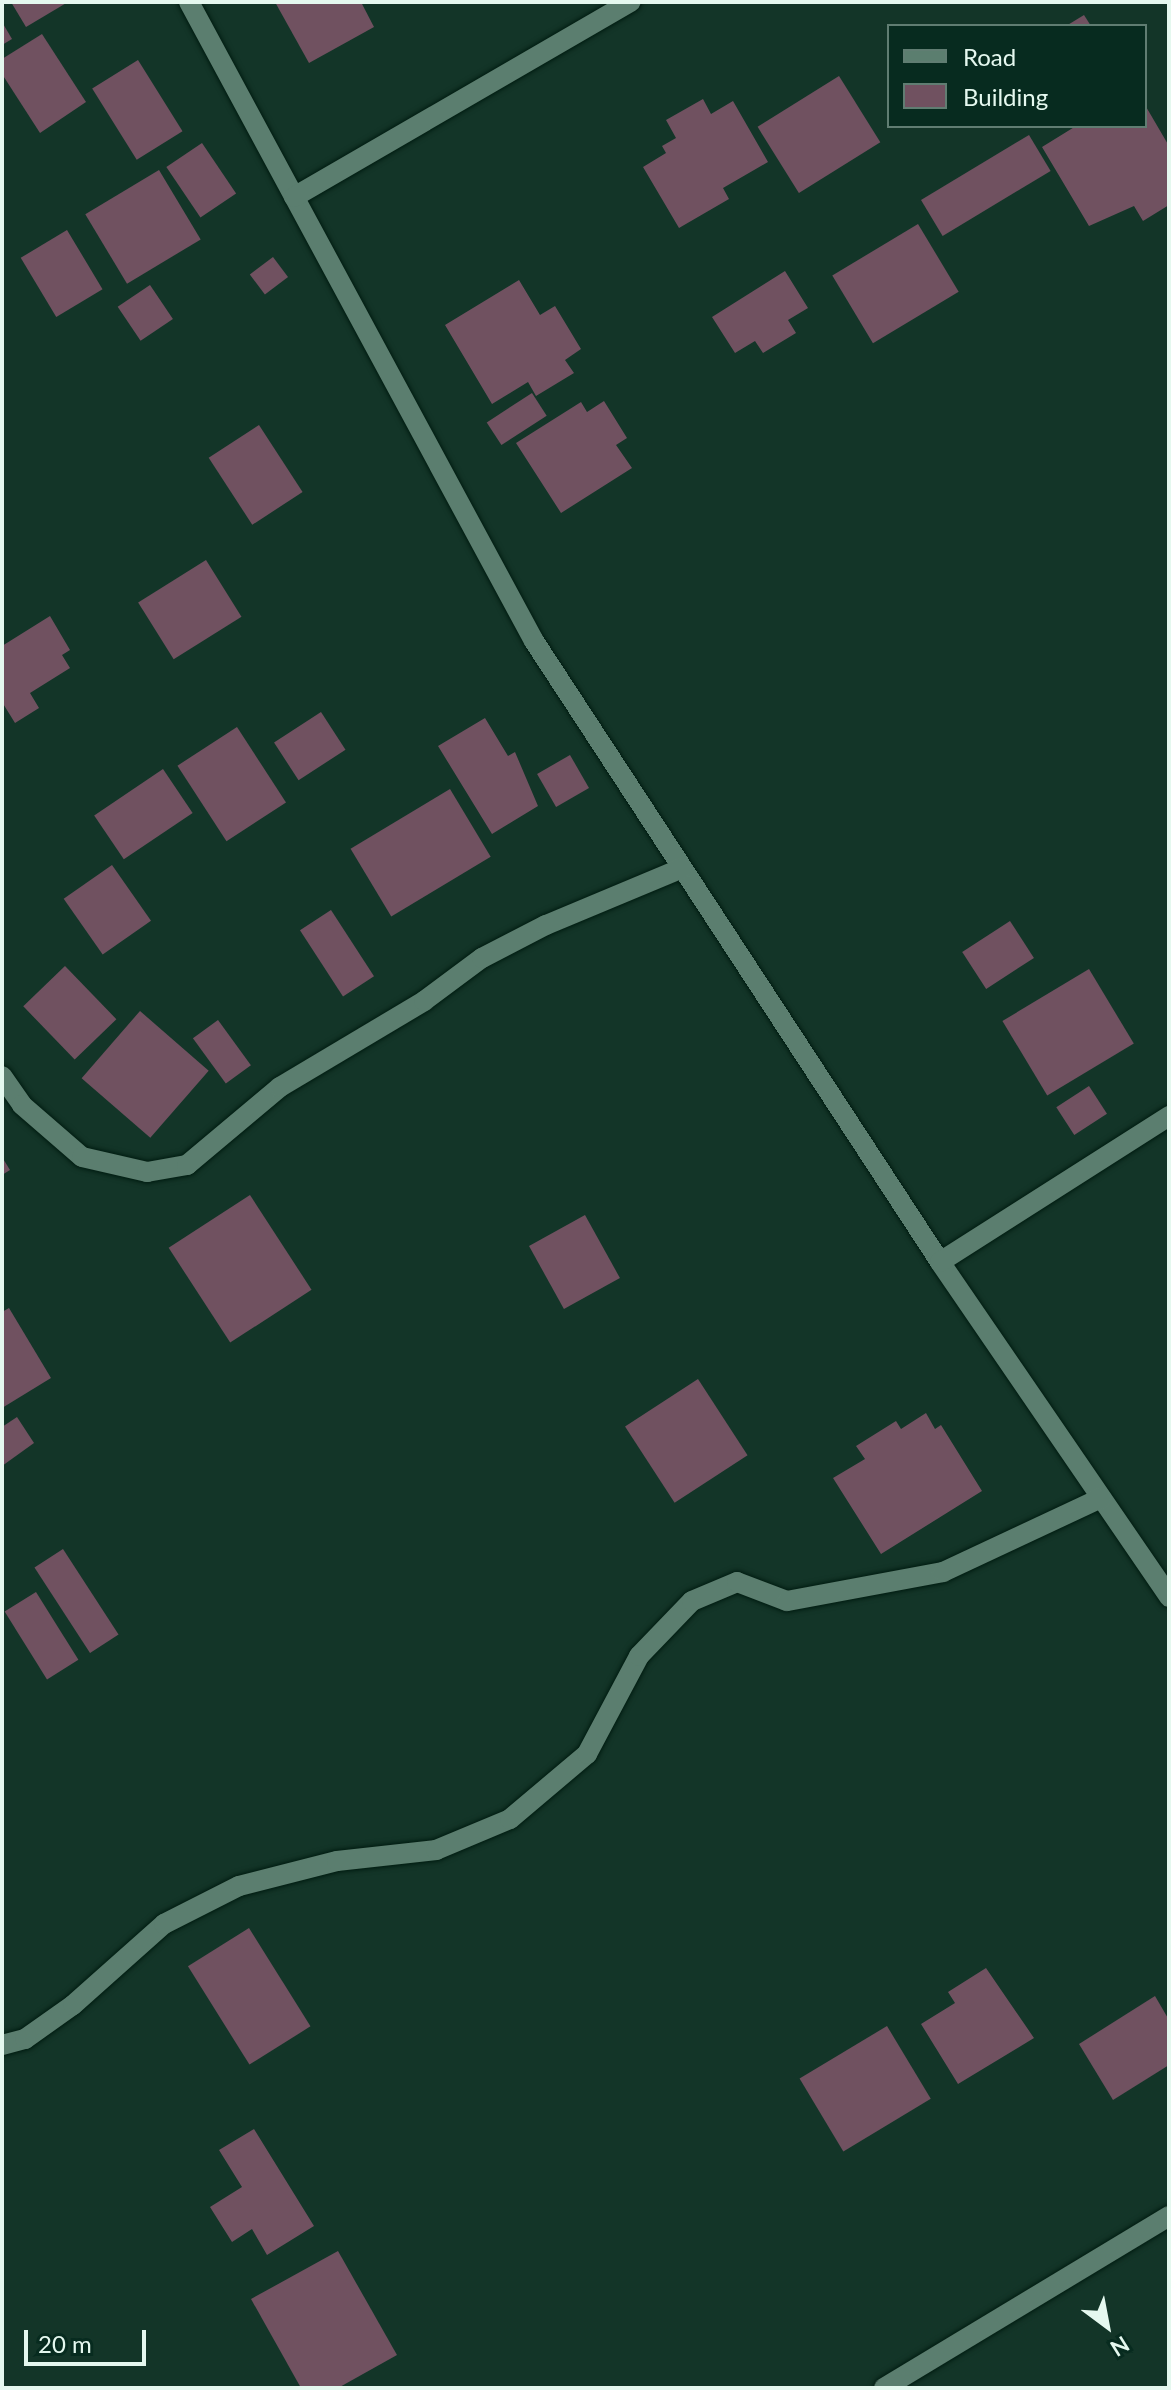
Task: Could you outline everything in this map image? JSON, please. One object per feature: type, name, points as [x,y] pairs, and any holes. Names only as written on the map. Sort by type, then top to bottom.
[{"type":"street","points":[[189,2],[534,641],[940,1262],[1169,1597]]},
{"type":"street","points":[[294,197],[631,2]]},
{"type":"street","points":[[2,1076],[22,1105],[82,1157],[147,1172],[187,1165],[280,1087],[424,1001],[482,958],[546,925],[682,868]]},
{"type":"street","points":[[940,1262],[1169,1116]]},
{"type":"street","points":[[2,2045],[25,2039],[73,2005],[164,1924],[239,1886],[337,1861],[436,1850],[510,1819],[587,1754],[639,1656],[692,1601],[737,1582],[787,1601],[943,1572],[1101,1498]]},
{"type":"street","points":[[884,2388],[1169,2216]]},
{"type":"building","points":[[11,2],[68,2],[26,27]]},
{"type":"building","points":[[275,2],[361,2],[374,27],[309,63]]},
{"type":"building","points":[[1084,15],[1090,24],[1069,24]]},
{"type":"building","points":[[2,22],[12,39],[2,45]]},
{"type":"building","points":[[42,34],[86,102],[40,133],[2,74],[2,59]]},
{"type":"building","points":[[138,60],[183,131],[137,160],[92,89]]},
{"type":"building","points":[[839,76],[880,142],[799,193],[758,127]]},
{"type":"building","points":[[703,99],[711,114],[733,101],[768,162],[723,188],[729,199],[679,228],[643,167],[666,153],[662,146],[676,138],[666,120]]},
{"type":"building","points":[[1147,108],[1169,146],[1169,205],[1143,221],[1134,206],[1089,226],[1042,147],[1073,128],[1147,128]]},
{"type":"building","points":[[1029,135],[1051,171],[943,236],[921,200]]},
{"type":"building","points":[[202,143],[236,194],[200,218],[166,167]]},
{"type":"building","points":[[159,170],[201,239],[127,284],[85,214]]},
{"type":"building","points":[[918,224],[959,292],[873,343],[832,276]]},
{"type":"building","points":[[67,230],[103,289],[56,317],[21,258]]},
{"type":"building","points":[[273,257],[288,277],[265,294],[250,274]]},
{"type":"building","points":[[785,271],[808,308],[788,320],[796,333],[763,353],[755,341],[735,353],[712,317]]},
{"type":"building","points":[[519,280],[540,315],[555,306],[581,349],[565,360],[574,373],[536,396],[528,382],[492,404],[445,325]]},
{"type":"building","points":[[150,285],[173,319],[141,341],[118,307]]},
{"type":"building","points":[[532,393],[547,416],[501,445],[487,422]]},
{"type":"building","points":[[604,401],[627,438],[616,445],[632,468],[561,513],[516,443],[581,402],[587,412]]},
{"type":"building","points":[[259,425],[303,492],[252,525],[209,458]]},
{"type":"building","points":[[206,560],[242,617],[174,659],[138,602]]},
{"type":"building","points":[[50,616],[70,650],[62,655],[70,668],[30,693],[39,708],[15,723],[2,702],[2,646]]},
{"type":"building","points":[[321,712],[346,750],[299,780],[274,742]]},
{"type":"building","points":[[485,718],[508,756],[515,752],[538,806],[492,834],[438,746]]},
{"type":"building","points":[[237,727],[286,802],[226,841],[177,766]]},
{"type":"building","points":[[570,755],[589,788],[556,807],[537,774]]},
{"type":"building","points":[[163,769],[193,813],[124,859],[94,815]]},
{"type":"building","points":[[450,789],[491,857],[391,916],[351,849]]},
{"type":"building","points":[[112,865],[151,921],[103,955],[64,899]]},
{"type":"building","points":[[331,910],[374,976],[343,996],[300,930]]},
{"type":"building","points":[[1010,921],[1034,958],[986,989],[962,952]]},
{"type":"building","points":[[65,966],[116,1019],[75,1060],[23,1006]]},
{"type":"building","points":[[1089,969],[1134,1044],[1047,1096],[1002,1021]]},
{"type":"building","points":[[140,1011],[209,1071],[150,1138],[82,1078]]},
{"type":"building","points":[[218,1020],[251,1065],[226,1084],[193,1038]]},
{"type":"building","points":[[1089,1086],[1107,1114],[1074,1135],[1056,1107]]},
{"type":"building","points":[[2,1157],[10,1170],[2,1175]]},
{"type":"building","points":[[250,1195],[312,1290],[230,1343],[169,1248]]},
{"type":"building","points":[[585,1215],[620,1278],[564,1309],[529,1246]]},
{"type":"building","points":[[9,1308],[51,1378],[2,1408],[2,1312]]},
{"type":"building","points":[[698,1379],[748,1455],[675,1503],[625,1426]]},
{"type":"building","points":[[926,1413],[935,1429],[941,1425],[982,1491],[881,1554],[833,1478],[865,1459],[856,1446],[896,1421],[901,1429]]},
{"type":"building","points":[[17,1417],[34,1443],[2,1466],[2,1427]]},
{"type":"building","points":[[63,1549],[119,1635],[90,1653],[34,1568]]},
{"type":"building","points":[[36,1592],[78,1660],[47,1679],[5,1612]]},
{"type":"building","points":[[249,1928],[310,2026],[249,2065],[188,1966]]},
{"type":"building","points":[[986,1968],[1034,2038],[958,2084],[921,2024],[955,2003],[948,1992]]},
{"type":"building","points":[[1155,1996],[1169,2020],[1169,2065],[1113,2100],[1079,2044]]},
{"type":"building","points":[[887,2026],[931,2099],[843,2151],[800,2079]]},
{"type":"building","points":[[254,2129],[314,2226],[267,2255],[252,2229],[232,2242],[210,2207],[242,2187],[219,2150]]},
{"type":"building","points":[[338,2251],[397,2355],[338,2388],[301,2388],[251,2299]]}]
